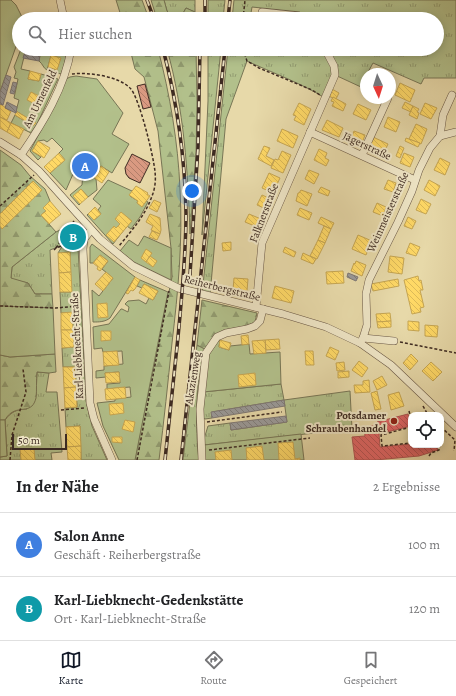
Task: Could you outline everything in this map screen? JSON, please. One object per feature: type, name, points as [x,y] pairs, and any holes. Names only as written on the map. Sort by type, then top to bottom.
[{"type":"street","points":[[60,0],[63,12]]},
{"type":"street","name":"Am Urnenfeld","points":[[21,155],[34,137],[49,110],[68,64],[70,56]]},
{"type":"street","name":"Falknerstraße","points":[[259,308],[262,243],[335,75],[334,66],[329,56]]},
{"type":"street","points":[[452,95],[442,116],[440,136],[456,132]]},
{"type":"street","points":[[362,155],[385,104]]},
{"type":"street","name":"Jägerstraße","points":[[310,132],[415,180]]},
{"type":"street","name":"Weinmeisterstraße","points":[[362,340],[367,325],[366,294],[370,280],[401,215],[430,148],[440,136]]},
{"type":"street","name":"Reiherbergstraße","points":[[0,142],[21,155],[39,171],[79,215],[90,230],[114,252],[133,266],[178,288],[259,308],[326,327],[362,340],[391,365],[456,427]]},
{"type":"street","points":[[84,239],[90,230]]},
{"type":"street","name":"Karl-Liebknecht-Straße","points":[[84,239],[83,250],[91,407],[94,419],[112,460]]},
{"type":"street","name":"Akazienweg","points":[[205,457],[199,423],[206,353],[217,337],[226,333],[255,326],[260,321],[259,308]]},
{"type":"street","points":[[362,340],[394,341]]},
{"type":"path","points":[[244,12],[245,0]]},
{"type":"path","points":[[245,56],[247,61],[259,68],[312,90],[325,98]]},
{"type":"path","points":[[64,74],[99,76],[123,82],[134,93],[144,126],[155,173],[155,186],[142,218],[114,252]]},
{"type":"path","points":[[0,206],[35,175]]},
{"type":"path","points":[[54,250],[79,215]]},
{"type":"path","points":[[56,248],[84,239]]},
{"type":"path","points":[[137,460],[169,297]]},
{"type":"path","points":[[0,306],[56,308],[86,306]]},
{"type":"path","points":[[394,341],[456,353]]},
{"type":"path","points":[[10,460],[12,435],[26,392],[23,369]]},
{"type":"path","points":[[422,404],[426,412]]},
{"type":"path","points":[[61,410],[91,407]]},
{"type":"path","points":[[199,423],[282,412]]},
{"type":"path","points":[[408,428],[381,435],[382,446],[408,443]]},
{"type":"path","points":[[444,430],[455,440],[454,451]]},
{"type":"path","points":[[205,457],[207,450],[310,438]]},
{"type":"path","points":[[430,456],[439,450],[439,448]]},
{"type":"green space","points":[[0,0],[11,0],[20,12],[12,12],[13,56],[0,92]]},
{"type":"green space","points":[[116,0],[142,0],[146,12],[120,12]]},
{"type":"green space","points":[[151,0],[164,0],[168,12],[155,12]]},
{"type":"green space","points":[[164,0],[195,0],[195,12],[186,8],[184,12],[167,11]]},
{"type":"green space","points":[[208,0],[225,0],[224,12],[208,12]]},
{"type":"green space","points":[[234,0],[456,0],[456,78],[424,78],[421,84],[396,73],[396,68],[384,68],[373,63],[370,68],[360,68],[360,87],[335,75],[325,98],[297,83],[247,61],[226,119],[210,295],[202,294],[227,56],[444,56],[444,12],[300,12],[252,7],[251,12],[233,12]]},
{"type":"green space","points":[[186,8],[195,12],[184,12]]},
{"type":"green space","points":[[18,56],[24,56],[21,69],[30,71],[28,79],[39,81],[41,74],[58,79],[37,124],[31,133],[11,123],[15,115],[33,126],[35,123],[16,111],[19,100],[14,98],[18,79],[14,78],[16,72],[14,67]]},
{"type":"green space","points":[[40,56],[51,56],[47,70],[39,61]]},
{"type":"green space","points":[[51,56],[66,56],[61,74],[54,72],[55,69],[57,69],[60,58]]},
{"type":"green space","points":[[132,56],[160,56],[173,119],[179,171],[181,227],[178,285],[159,460],[135,460],[172,277],[171,248],[158,131],[144,77],[135,69]]},
{"type":"green space","points":[[169,56],[196,56],[196,153],[190,234],[184,141],[173,72]]},
{"type":"green space","points":[[208,56],[220,56],[202,235],[208,101]]},
{"type":"green space","points":[[76,76],[97,79],[123,113],[112,134],[129,144],[112,173],[101,166],[93,177],[96,179],[97,190],[88,197],[81,189],[74,196],[80,204],[79,205],[70,195],[82,185],[83,172],[88,174],[92,163],[80,158],[66,190],[50,173],[65,160],[59,153],[63,149],[52,138],[47,142],[44,140],[38,141],[32,151],[41,157],[38,160],[30,151],[66,79]]},
{"type":"green space","points":[[0,150],[21,165],[30,176],[45,189],[50,201],[43,208],[46,211],[41,215],[56,232],[12,267],[11,278],[28,283],[35,294],[52,294],[53,308],[0,306]]},
{"type":"green space","points":[[108,180],[132,191],[130,196],[138,201],[137,203],[142,206],[146,201],[148,202],[140,217],[131,229],[127,226],[113,244],[87,215],[88,214],[94,220],[101,214],[98,210],[101,206],[93,199]]},
{"type":"green space","points":[[70,225],[77,231],[78,237],[86,401],[92,426],[107,460],[81,460],[80,426],[66,427],[65,408],[77,407],[75,367],[63,367],[62,348],[74,347],[72,313],[61,313],[60,292],[71,292],[70,252],[58,253],[63,245],[50,250],[52,294],[35,294],[28,283],[11,279],[12,267],[56,232]]},
{"type":"green space","points":[[144,236],[171,248],[171,280],[134,262],[120,251],[129,240],[138,246]]},
{"type":"green space","points":[[92,244],[135,277],[110,318],[100,322],[93,322],[92,290],[99,296],[113,278],[102,269],[108,261],[100,255],[93,263],[90,263],[90,247]]},
{"type":"green space","points":[[140,280],[168,292],[135,460],[119,460],[103,426],[97,403],[131,397],[130,387],[107,389],[107,384],[120,383],[119,372],[105,373],[106,377],[96,378],[96,371],[104,370],[104,366],[123,364],[122,351],[103,352],[102,348],[94,349],[93,327],[109,324],[121,309],[128,312],[129,307],[125,304],[128,301],[139,300],[146,304],[149,298],[153,300],[158,291],[144,284],[142,288],[137,286]]},
{"type":"green space","points":[[202,300],[257,313],[255,322],[246,326],[224,330],[217,334],[205,349],[197,345]]},
{"type":"green space","points":[[0,306],[53,308],[55,354],[10,357],[0,355]]},
{"type":"green space","points":[[220,340],[219,347],[229,350],[230,346],[249,344],[250,354],[280,352],[281,384],[203,392],[205,371],[211,350]]},
{"type":"green space","points":[[197,345],[205,349],[199,376],[197,404],[199,460],[183,460]]},
{"type":"green space","points":[[55,354],[56,372],[37,372],[36,398],[32,406],[15,411],[9,414],[5,420],[0,420],[0,355],[10,357]]},
{"type":"green space","points":[[37,372],[49,373],[46,392],[57,392],[62,452],[51,453],[52,460],[0,460],[0,457],[7,456],[5,420],[14,412],[27,409],[36,396]]},
{"type":"green space","points":[[281,384],[284,400],[212,412],[212,418],[203,418],[203,392]]},
{"type":"green space","points":[[350,391],[352,429],[204,445],[204,439],[208,426],[230,423],[231,430],[287,422],[284,400]]},
{"type":"green space","points":[[0,420],[5,420],[7,456],[0,457]]},
{"type":"green space","points":[[301,434],[304,460],[205,460],[204,445]]},
{"type":"building: Wohnen","points":[[51,56],[61,58],[57,70],[48,67]]},
{"type":"building: Wohnen","points":[[30,71],[41,74],[39,81],[28,79]]},
{"type":"building: Wohnen","points":[[400,83],[415,90],[410,102],[396,95]]},
{"type":"building: Wohnen","points":[[332,89],[339,93],[336,99],[328,96]]},
{"type":"building: Wohnen","points":[[31,92],[43,98],[39,106],[27,100]]},
{"type":"building: Wohnen","points":[[333,97],[346,104],[343,111],[332,106],[334,102],[331,101]]},
{"type":"building: Wohnen","points":[[405,102],[413,106],[411,112],[402,108]]},
{"type":"building: Wohnen","points":[[299,103],[311,109],[304,125],[294,120],[296,116],[293,115]]},
{"type":"building: Wohnen","points":[[425,103],[437,108],[431,119],[420,114]]},
{"type":"building: Wohnen","points":[[0,104],[11,111],[7,120],[0,117]]},
{"type":"building: Wohnen","points":[[358,104],[371,110],[366,120],[353,114]]},
{"type":"building: Wohnen","points":[[413,106],[419,109],[417,112],[419,113],[417,119],[409,115]]},
{"type":"building: Wohnen","points":[[16,111],[36,123],[33,126],[15,115]]},
{"type":"building: Wohnen","points":[[0,117],[11,123],[7,132],[0,128]]},
{"type":"building: Wohnen","points":[[388,117],[400,122],[396,132],[384,127]]},
{"type":"building: Wohnen","points":[[327,120],[343,128],[339,137],[322,130]]},
{"type":"building: Wohnen","points":[[11,123],[24,129],[19,139],[7,132]]},
{"type":"building: Wohnen","points":[[416,124],[427,129],[421,144],[409,139]]},
{"type":"building: Wohnen","points":[[282,129],[298,136],[293,148],[277,141]]},
{"type":"building: Wohnen","points":[[354,131],[365,135],[361,146],[350,142]]},
{"type":"building: Wohnen","points":[[373,137],[388,144],[383,155],[368,149]]},
{"type":"building: Wohnen","points":[[406,138],[420,143],[418,147],[405,141]]},
{"type":"building: Wohnen","points":[[38,141],[50,148],[44,158],[32,151]]},
{"type":"building: Wohnen","points":[[264,146],[270,148],[266,156],[274,160],[271,166],[258,159]]},
{"type":"building: Wohnen","points":[[400,146],[404,148],[400,158],[396,156]]},
{"type":"building: Wohnen","points":[[319,149],[327,153],[325,158],[329,160],[326,166],[314,160]]},
{"type":"building: Wohnen","points":[[282,151],[291,155],[283,173],[271,168],[275,159],[278,160]]},
{"type":"building: Wohnen","points":[[59,153],[65,160],[50,173],[44,167]]},
{"type":"building: Wohnen","points":[[404,153],[414,157],[410,167],[400,163]]},
{"type":"building: Wohnen","points":[[440,158],[450,163],[445,175],[434,170]]},
{"type":"building: Wohnen","points":[[101,166],[109,172],[102,183],[93,177]]},
{"type":"building: Wohnen","points":[[309,170],[319,174],[314,184],[305,179]]},
{"type":"building: Wohnen","points":[[269,173],[280,178],[273,193],[262,188]]},
{"type":"building: Wohnen","points":[[388,180],[396,183],[393,192],[384,189]]},
{"type":"building: Wohnen","points":[[429,180],[440,186],[435,196],[424,190]]},
{"type":"building: Wohnen","points":[[33,181],[42,190],[2,229],[0,226],[0,214]]},
{"type":"building: Wohnen","points":[[136,186],[148,193],[147,194],[150,196],[142,207],[137,203],[138,201],[129,195]]},
{"type":"building: Wohnen","points":[[321,187],[330,191],[328,196],[318,192]]},
{"type":"building: Wohnen","points":[[81,189],[88,197],[80,204],[73,196]]},
{"type":"building: Wohnen","points":[[301,190],[312,194],[307,206],[296,201],[298,193]]},
{"type":"building: Wohnen","points":[[262,195],[271,199],[266,209],[257,205]]},
{"type":"building: Wohnen","points":[[421,199],[431,204],[426,214],[416,210]]},
{"type":"building: Wohnen","points":[[154,200],[161,203],[157,212],[149,208]]},
{"type":"building: Wohnen","points":[[50,201],[61,214],[49,224],[41,215],[46,211],[43,208]]},
{"type":"building: Wohnen","points":[[377,203],[386,207],[383,216],[373,212]]},
{"type":"building: Wohnen","points":[[95,207],[101,214],[94,220],[88,214]]},
{"type":"building: Wohnen","points":[[300,208],[312,213],[309,220],[297,215]]},
{"type":"building: Wohnen","points":[[121,212],[132,221],[114,242],[106,235],[114,226],[116,228],[120,224],[115,219]]},
{"type":"building: Wohnen","points":[[150,214],[160,218],[160,234],[151,230],[153,226],[146,222]]},
{"type":"building: Wohnen","points":[[249,214],[261,219],[257,227],[245,222]]},
{"type":"building: Wohnen","points":[[321,217],[334,223],[331,229],[318,223]]},
{"type":"building: Wohnen","points":[[408,217],[416,221],[412,229],[404,226]]},
{"type":"building: Wohnen","points":[[324,226],[331,229],[325,243],[318,240]]},
{"type":"building: Wohnen","points":[[152,231],[160,234],[157,240],[149,237]]},
{"type":"building: Wohnen","points":[[358,235],[372,241],[366,255],[352,249]]},
{"type":"building: Wohnen","points":[[318,240],[325,243],[317,259],[310,256]]},
{"type":"building: Wohnen","points":[[231,242],[231,250],[223,251],[222,243]]},
{"type":"building: Wohnen","points":[[410,243],[420,247],[416,256],[406,253]]},
{"type":"building: Wohnen","points":[[285,247],[296,252],[294,257],[283,252]]},
{"type":"building: Wohnen","points":[[146,249],[152,253],[146,262],[141,258]]},
{"type":"building: Wohnen","points":[[70,252],[71,272],[59,273],[58,253]]},
{"type":"building: Wohnen","points":[[303,253],[316,259],[313,264],[301,259]]},
{"type":"building: Wohnen","points":[[100,255],[108,261],[100,271],[93,263]]},
{"type":"building: Wohnen","points":[[150,256],[157,261],[153,267],[146,262]]},
{"type":"building: Wohnen","points":[[390,256],[404,258],[402,274],[388,272]]},
{"type":"building: Wohnen","points":[[356,261],[366,265],[362,276],[351,271]]},
{"type":"building: Wohnen","points":[[343,271],[344,283],[327,284],[326,272]]},
{"type":"building: Wohnen","points":[[71,272],[72,292],[60,292],[59,273]]},
{"type":"building: Wohnen","points":[[106,272],[113,278],[103,291],[95,284]]},
{"type":"building: Wohnen","points":[[418,276],[419,281],[421,280],[423,290],[420,290],[424,307],[420,308],[421,312],[412,314],[404,280]]},
{"type":"building: Wohnen","points":[[135,277],[140,280],[135,289],[133,291],[131,290],[128,294],[126,293]]},
{"type":"building: Wohnen","points":[[234,278],[248,279],[247,291],[233,290]]},
{"type":"building: Wohnen","points":[[398,279],[399,286],[373,291],[371,284]]},
{"type":"building: Wohnen","points":[[144,284],[158,291],[153,300],[139,293]]},
{"type":"building: Wohnen","points":[[275,286],[294,291],[291,303],[272,298]]},
{"type":"building: Wohnen","points":[[107,303],[108,317],[98,318],[97,304]]},
{"type":"building: Wohnen","points":[[72,312],[73,330],[61,330],[61,313]]},
{"type":"building: Wohnen","points":[[390,313],[391,321],[377,322],[376,314]]},
{"type":"building: Wohnen","points":[[391,321],[391,327],[378,328],[377,322]]},
{"type":"building: Wohnen","points":[[408,321],[419,322],[419,331],[408,330]]},
{"type":"building: Wohnen","points":[[425,325],[438,326],[437,337],[425,336]]},
{"type":"building: Wohnen","points":[[61,330],[73,330],[74,347],[62,348]]},
{"type":"building: Wohnen","points":[[101,331],[111,331],[111,340],[101,341]]},
{"type":"building: Wohnen","points":[[248,335],[249,344],[242,345],[241,336]]},
{"type":"building: Wohnen","points":[[279,339],[280,349],[266,350],[265,340]]},
{"type":"building: Wohnen","points":[[220,340],[231,343],[229,350],[219,347]]},
{"type":"building: Wohnen","points":[[265,340],[266,353],[254,354],[252,341]]},
{"type":"building: Wohnen","points":[[330,347],[339,351],[335,360],[326,356]]},
{"type":"building: Wohnen","points":[[117,351],[119,365],[104,366],[103,352]]},
{"type":"building: Wohnen","points":[[305,351],[313,351],[314,365],[306,365]]},
{"type":"building: Wohnen","points":[[411,354],[418,361],[410,370],[403,363]]},
{"type":"building: Wohnen","points":[[359,361],[368,368],[362,377],[352,370]]},
{"type":"building: Wohnen","points":[[344,362],[345,370],[337,371],[336,363]]},
{"type":"building: Wohnen","points":[[431,362],[442,372],[433,381],[422,371]]},
{"type":"building: Wohnen","points":[[63,367],[75,367],[76,387],[64,388]]},
{"type":"building: Wohnen","points":[[349,371],[349,377],[338,378],[338,372]]},
{"type":"building: Wohnen","points":[[119,372],[120,382],[106,383],[105,373]]},
{"type":"building: Wohnen","points":[[255,373],[256,385],[239,387],[238,375]]},
{"type":"building: Wohnen","points":[[382,376],[387,385],[377,390],[373,381]]},
{"type":"building: Wohnen","points":[[369,380],[370,392],[355,393],[354,385],[363,385],[363,381]]},
{"type":"building: Wohnen","points":[[76,387],[77,407],[65,408],[64,388]]},
{"type":"building: Wohnen","points":[[125,387],[126,398],[106,400],[105,389]]},
{"type":"building: Wohnen","points":[[377,391],[381,409],[375,410],[371,393]]},
{"type":"building: Wohnen","points":[[399,392],[404,406],[391,410],[388,395]]},
{"type":"building: Wohnen","points":[[123,403],[124,413],[110,415],[109,404]]},
{"type":"building: Wohnen","points":[[125,420],[135,422],[133,432],[122,429]]},
{"type":"building: Wohnen","points":[[80,426],[81,446],[67,447],[66,427]]},
{"type":"building: Wohnen","points":[[112,437],[122,437],[122,443],[112,442]]},
{"type":"building: Wohnen","points":[[293,442],[295,459],[300,458],[300,460],[279,460],[278,443]]},
{"type":"building: Wohnen","points":[[81,446],[81,460],[68,460],[67,447]]},
{"type":"building: Wohnen","points":[[262,446],[264,460],[247,460],[246,448]]},
{"type":"building: Wohnen","points":[[20,449],[34,449],[35,460],[21,460]]},
{"type":"building: Wohnen","points":[[231,450],[232,460],[216,460],[215,452]]},
{"type":"building: Handel","points":[[82,159],[92,163],[88,174],[78,170]]},
{"type":"building: Handel","points":[[408,414],[408,427],[379,434],[380,447],[408,444],[408,448],[437,448],[438,450],[419,456],[375,460],[355,460],[352,437],[365,436],[364,427],[378,425],[377,422]]},
{"type":"building: Industrie","points":[[24,56],[40,56],[39,61],[23,58]]},
{"type":"building: Industrie","points":[[6,75],[11,77],[3,105],[0,104],[0,92]]},
{"type":"building: Industrie","points":[[13,82],[17,83],[14,94],[10,93]]},
{"type":"building: Industrie","points":[[7,102],[17,107],[16,113],[5,108]]},
{"type":"building: Industrie","points":[[348,273],[358,277],[356,281],[347,277]]},
{"type":"building: Industrie","points":[[284,400],[285,406],[212,418],[211,412]]},
{"type":"building: Industrie","points":[[286,416],[287,422],[231,430],[230,423]]},
{"type":"building: Sonstige","points":[[145,84],[151,107],[143,109],[137,86]]},
{"type":"building: Sonstige","points":[[132,154],[150,163],[140,183],[129,178],[126,174],[125,168]]},
{"type":"railway","points":[[147,0],[151,12]]},
{"type":"railway","points":[[205,0],[205,12]]},
{"type":"railway","points":[[229,12],[230,0]]},
{"type":"railway","points":[[165,56],[176,110],[182,151],[186,213],[182,291],[165,460]]},
{"type":"railway","points":[[190,275],[198,147],[200,56]]},
{"type":"railway","points":[[181,460],[224,56]]},
{"type":"place","name":"Salon Anne","points":[[85,166]]},
{"type":"place","name":"Karl-Liebknecht-Gedenkstätte","points":[[73,237]]},
{"type":"place","name":"Potsdamer Schraubenhandel","points":[[394,421]]}]
